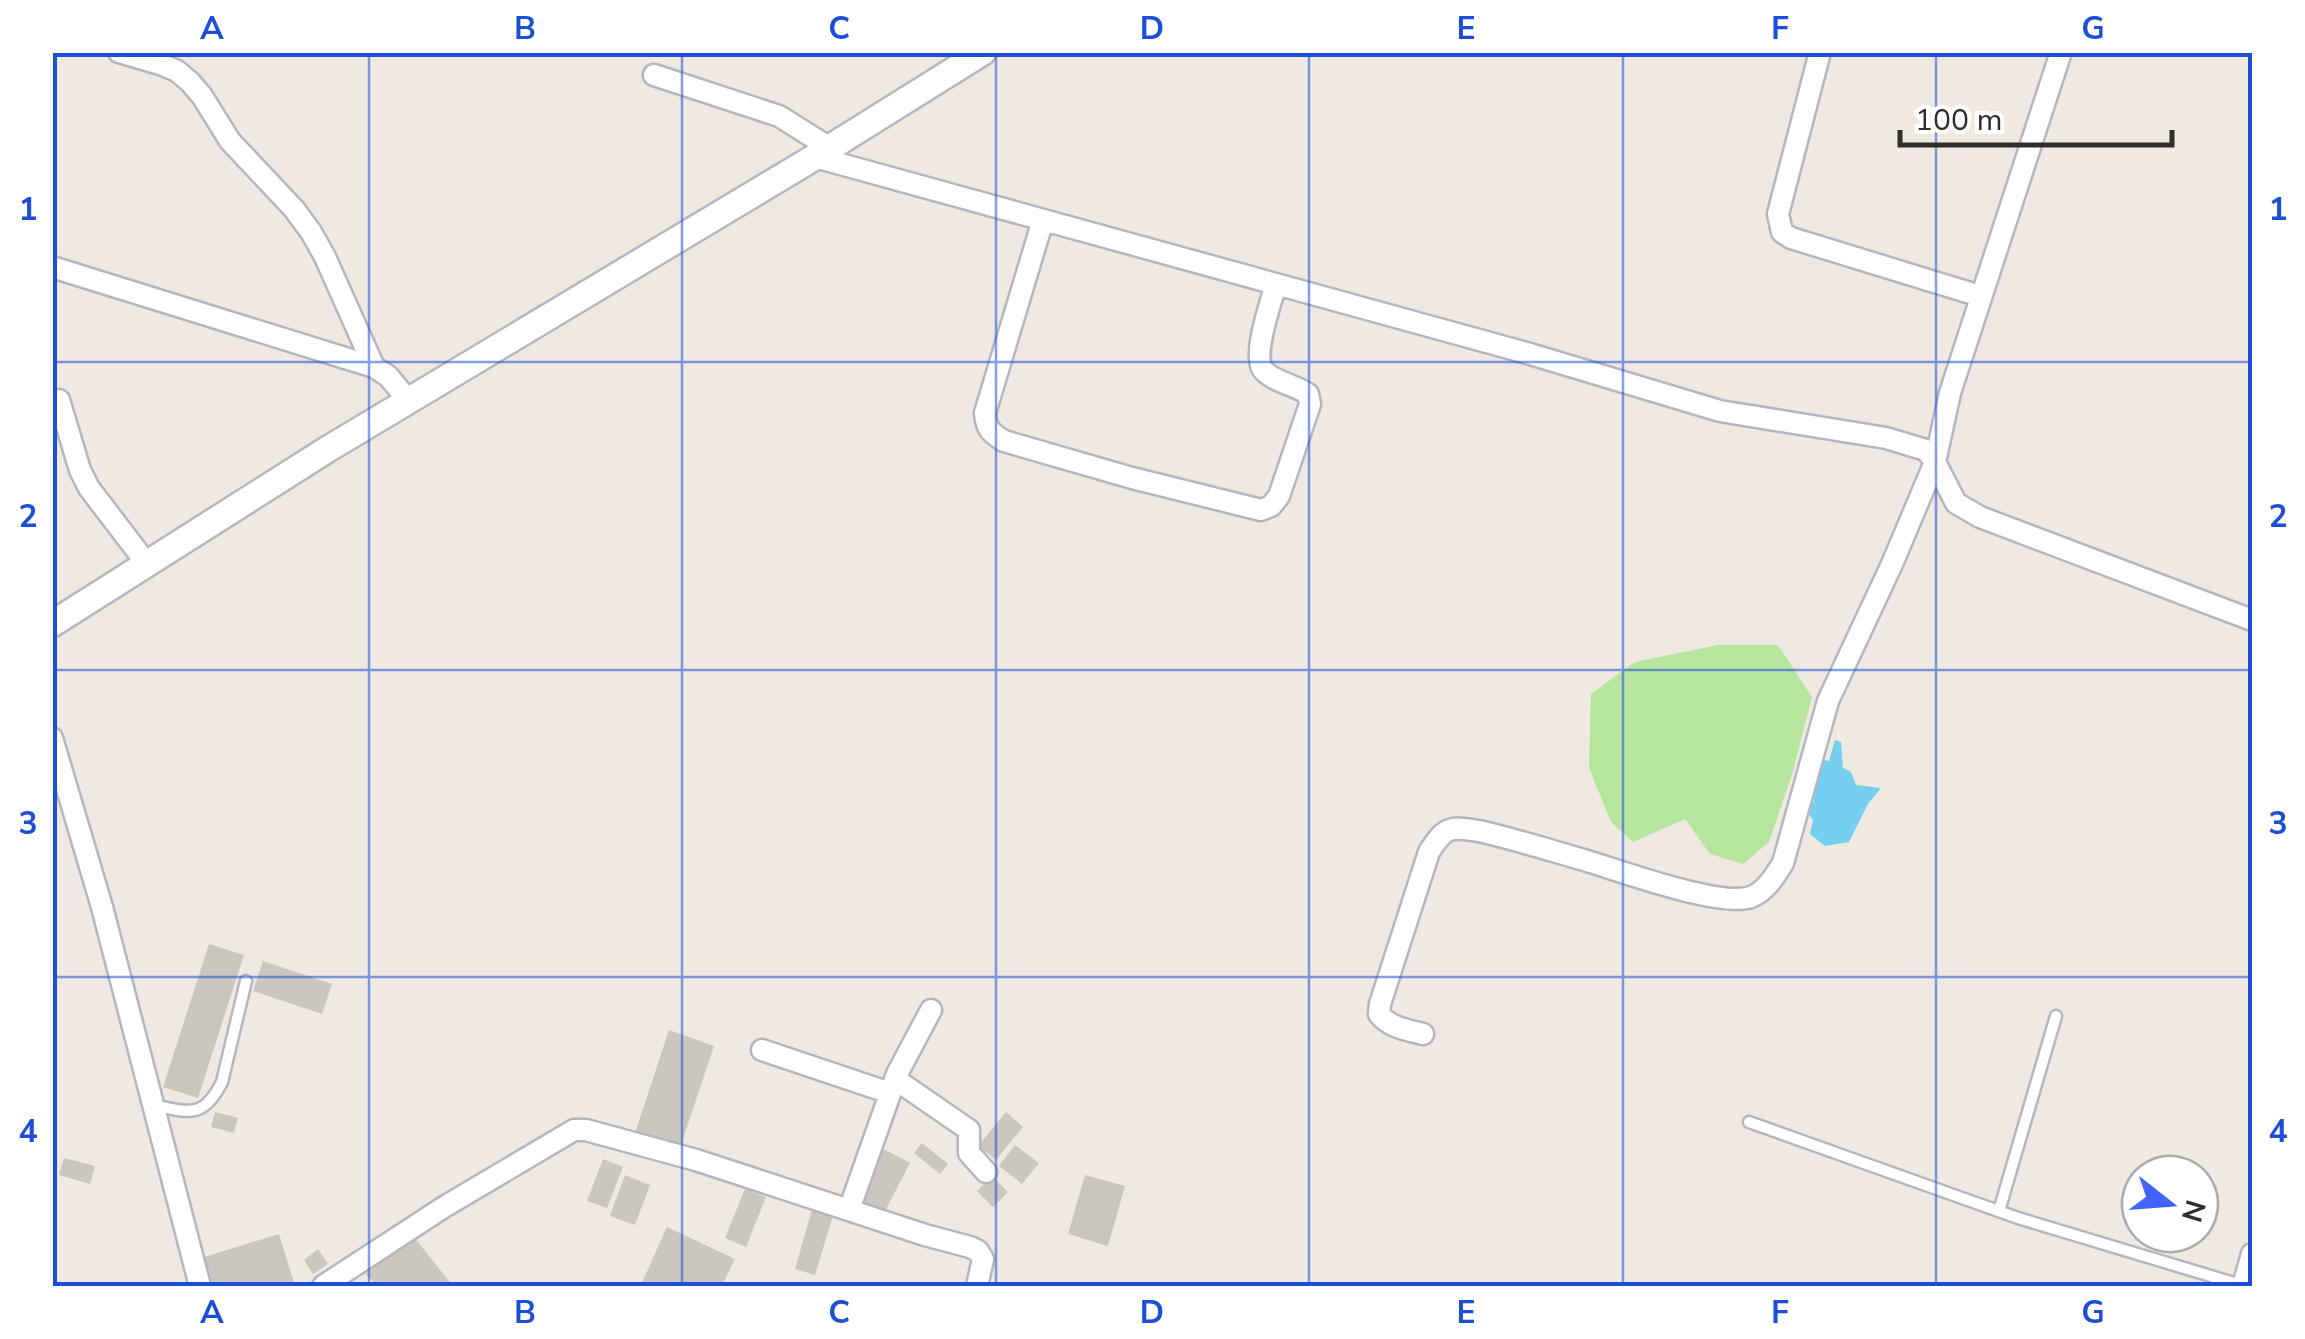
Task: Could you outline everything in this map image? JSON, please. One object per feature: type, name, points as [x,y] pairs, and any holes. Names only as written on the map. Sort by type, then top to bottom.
[{"type":"street","points":[[119,52],[163,65],[190,82],[230,141],[294,208],[325,257],[374,367]]},
{"type":"street","points":[[52,624],[408,400],[823,153],[983,52]]},
{"type":"street","points":[[1820,52],[1778,214],[1782,232],[1980,296]]},
{"type":"street","points":[[1424,1034],[1384,1020],[1380,1004],[1429,852],[1443,832],[1452,828],[1502,836],[1682,890],[1734,899],[1749,898],[1763,890],[1783,864],[1828,701],[1935,462],[1950,393],[2061,52]]},
{"type":"street","points":[[654,75],[779,116],[823,153],[1043,220],[1530,354],[1720,411],[1914,445],[1926,450],[1935,462],[1956,502],[1980,517],[2252,620]]},
{"type":"street","points":[[1043,220],[985,413],[991,434],[1132,478],[1260,510],[1271,506],[1279,496],[1310,404],[1308,394],[1264,371],[1259,361],[1276,284]]},
{"type":"street","points":[[52,267],[374,367],[388,376],[408,400]]},
{"type":"street","points":[[59,400],[89,488],[147,564]]},
{"type":"street","points":[[52,738],[102,907],[200,1286]]},
{"type":"street","points":[[848,1210],[892,1086],[931,1010]]},
{"type":"street","points":[[762,1050],[892,1086],[969,1130],[970,1153],[986,1172]]},
{"type":"street","points":[[323,1286],[574,1130],[696,1160],[970,1247],[983,1259],[977,1286]]},
{"type":"street","points":[[2244,1286],[2252,1254]]},
{"type":"lane","points":[[152,1105],[183,1110],[208,1106],[222,1082],[246,981]]},
{"type":"lane","points":[[1999,1211],[2056,1016]]},
{"type":"lane","points":[[1749,1122],[1999,1211],[2244,1286]]},
{"type":"green space","points":[[1718,645],[1778,645],[1812,697],[1792,775],[1769,842],[1743,864],[1710,854],[1685,819],[1633,842],[1611,822],[1589,768],[1591,694],[1635,662]]},
{"type":"water","points":[[1835,740],[1841,742],[1843,768],[1851,772],[1856,785],[1881,788],[1868,804],[1849,842],[1825,846],[1810,834],[1813,820],[1805,810],[1814,801],[1811,793],[1818,759],[1829,761]]},
{"type":"building","points":[[209,944],[244,955],[198,1098],[163,1087]]},
{"type":"building","points":[[263,961],[332,984],[322,1014],[253,991]]},
{"type":"building","points":[[669,1030],[714,1046],[679,1151],[634,1136]]},
{"type":"building","points":[[215,1112],[238,1118],[234,1133],[211,1127]]},
{"type":"building","points":[[1006,1112],[1023,1127],[996,1160],[978,1146]]},
{"type":"building","points":[[922,1143],[948,1164],[940,1174],[914,1153]]},
{"type":"building","points":[[1015,1145],[1039,1163],[1022,1184],[999,1166]]},
{"type":"building","points":[[884,1149],[910,1163],[884,1213],[858,1200]]},
{"type":"building","points":[[64,1158],[95,1166],[90,1184],[59,1175]]},
{"type":"building","points":[[603,1159],[623,1167],[607,1208],[587,1201]]},
{"type":"building","points":[[625,1175],[650,1185],[635,1225],[610,1216]]},
{"type":"building","points":[[1085,1175],[1125,1186],[1108,1246],[1068,1234]]},
{"type":"building","points":[[992,1176],[1008,1192],[993,1207],[977,1191]]},
{"type":"building","points":[[745,1189],[766,1197],[746,1247],[725,1238]]},
{"type":"building","points":[[813,1206],[834,1212],[815,1275],[795,1269]]},
{"type":"building","points":[[667,1227],[735,1259],[722,1286],[641,1285]]},
{"type":"building","points":[[279,1234],[295,1286],[213,1286],[204,1257]]},
{"type":"building","points":[[413,1236],[453,1286],[377,1286],[366,1274]]},
{"type":"building","points":[[318,1249],[328,1264],[313,1274],[304,1260]]}]
